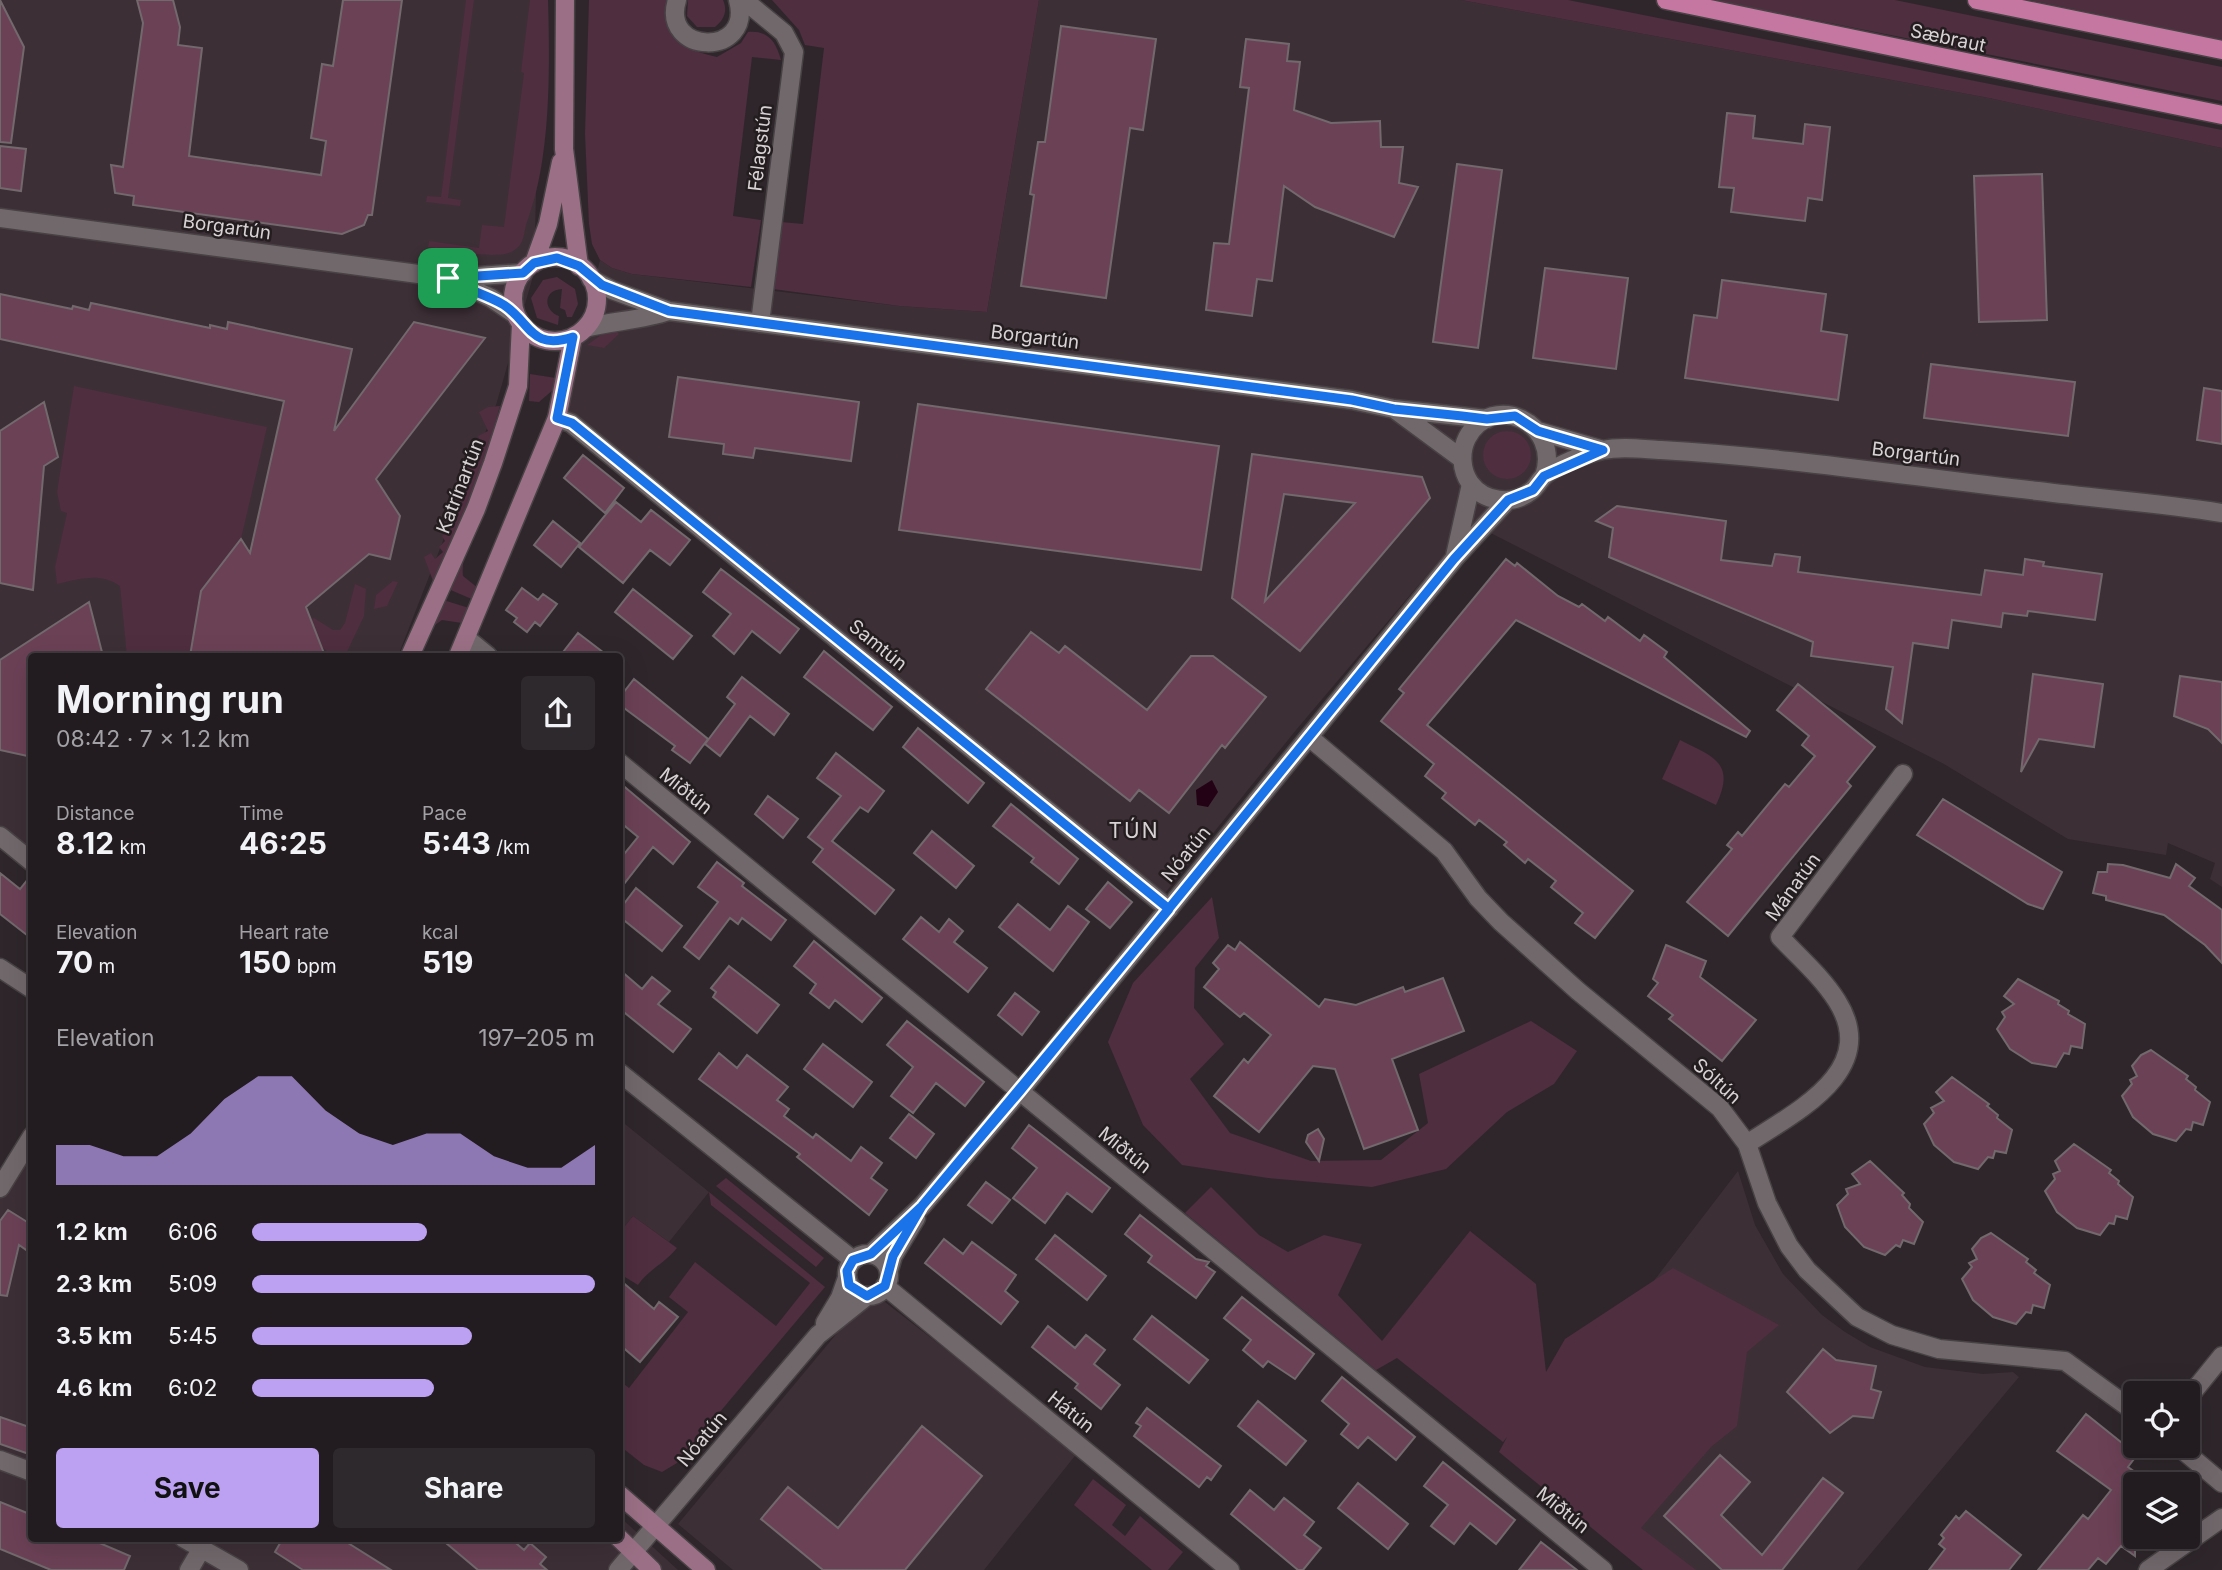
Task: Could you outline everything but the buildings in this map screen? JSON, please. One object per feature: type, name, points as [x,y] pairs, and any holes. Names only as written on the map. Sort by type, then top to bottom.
[{"type":"main road","points":[[459,653],[557,418],[579,332],[596,304],[585,272],[564,149],[565,0]]},
{"type":"main road","name":"Sæbraut","points":[[1666,0],[2222,116]]},
{"type":"main road","points":[[1977,0],[2222,50]]},
{"type":"main road","points":[[518,319],[513,293],[548,224],[564,149]]},
{"type":"main road","name":"Borgartún","points":[[528,268],[557,258],[585,272]]},
{"type":"main road","name":"Borgartún","points":[[518,319],[529,332],[551,341],[579,332]]},
{"type":"main road","name":"Katrínartún","points":[[411,653],[476,509],[518,386],[518,319]]},
{"type":"main road","points":[[623,1498],[706,1570]]},
{"type":"main road","points":[[623,1542],[653,1570]]},
{"type":"street","name":"Félagstún","points":[[677,0],[675,17],[678,27],[694,41],[704,44],[714,43],[732,33],[741,13],[741,0]]},
{"type":"street","name":"Félagstún","points":[[741,0],[784,33],[794,52],[760,323]]},
{"type":"street","name":"Borgartún","points":[[0,218],[448,278],[528,268]]},
{"type":"street","name":"Borgartún","points":[[585,272],[612,290],[669,311],[1352,400],[1394,409],[1487,419],[1515,416],[1538,431],[1603,450],[1637,449],[1748,455],[2222,513]]},
{"type":"street","name":"Borgartún","points":[[448,278],[491,298],[518,319]]},
{"type":"street","name":"Borgartún","points":[[579,332],[628,319],[646,319],[669,311]]},
{"type":"street","name":"Borgartún","points":[[1394,409],[1462,459]]},
{"type":"street","name":"Samtún","points":[[557,418],[572,423],[1169,909]]},
{"type":"street","points":[[1487,419],[1471,431],[1462,459],[1471,484],[1484,495],[1508,500]]},
{"type":"street","points":[[1538,431],[1546,448],[1544,476]]},
{"type":"street","name":"Borgartún","points":[[1508,500],[1533,490],[1544,476],[1603,450]]},
{"type":"street","name":"Nóatún","points":[[1454,559],[1471,484]]},
{"type":"street","name":"Nóatún","points":[[618,1570],[818,1335],[840,1297],[853,1260],[871,1254],[922,1206],[1020,1091],[1454,559],[1508,500]]},
{"type":"street","points":[[466,638],[484,653]]},
{"type":"street","name":"Sóltún","points":[[1309,737],[1444,850],[1478,898],[1501,922],[1578,991],[1720,1108],[1747,1144],[1767,1203],[1789,1246],[1807,1270],[1857,1317],[1892,1335],[1939,1349],[2065,1361],[2123,1403]]},
{"type":"street","name":"Miðtún","points":[[623,765],[1603,1570]]},
{"type":"street","name":"Mánatún","points":[[1747,1144],[1832,1085],[1844,1062],[1848,1038],[1838,1002],[1780,937],[1903,774]]},
{"type":"street","points":[[0,836],[28,859]]},
{"type":"street","points":[[0,968],[28,986]]},
{"type":"street","points":[[623,1075],[853,1260]]},
{"type":"street","points":[[0,1188],[28,1142]]},
{"type":"street","name":"Nóatún","points":[[818,1335],[887,1278],[893,1256],[922,1206]]},
{"type":"street","points":[[871,1254],[882,1259],[887,1278]]},
{"type":"street","points":[[847,1278],[854,1290],[867,1296]]},
{"type":"street","name":"Hátún","points":[[887,1278],[1230,1570]]},
{"type":"street","points":[[2200,1383],[2222,1356]]},
{"type":"street","points":[[2192,1458],[2222,1483]]},
{"type":"street","points":[[0,1460],[28,1470]]},
{"type":"street","points":[[2148,1570],[2222,1518]]},
{"type":"street","points":[[190,1542],[239,1570]]},
{"type":"street","points":[[189,1570],[201,1548]]},
{"type":"shaded area","points":[[0,0],[541,0],[534,273],[496,405],[399,653],[28,653],[28,863],[0,840]]},
{"type":"shaded area","points":[[466,0],[474,0],[448,198],[461,200],[460,206],[426,202],[427,196],[441,197]]},
{"type":"shaded area","points":[[530,0],[548,0],[549,82],[541,168],[522,241],[513,251],[495,255],[428,247],[429,241],[479,248],[482,225],[504,227],[524,73],[521,72]]},
{"type":"shaded area","points":[[589,0],[667,0],[667,24],[671,33],[685,46],[705,54],[717,57],[741,43],[748,32],[766,35],[777,48],[781,60],[752,57],[733,216],[761,220],[751,287],[632,274],[612,268],[600,260],[592,244],[589,224],[585,134]]},
{"type":"shaded area","points":[[688,0],[723,0],[723,18],[715,27],[697,27],[687,16]]},
{"type":"shaded area","points":[[772,0],[1039,0],[987,312],[899,306],[773,289],[781,222],[803,224],[824,48],[805,45],[799,30]]},
{"type":"shaded area","points":[[1039,0],[1461,0],[1989,98],[2222,148],[2222,887],[2210,879],[2215,863],[2168,843],[2166,855],[2068,839],[1944,764],[1471,523],[1296,730],[1165,893],[612,453],[558,427],[600,260],[612,268],[632,274],[899,306],[987,312]]},
{"type":"shaded area","points":[[1461,0],[1568,0],[2222,130],[2222,148],[1989,98]]},
{"type":"shaded area","points":[[1714,0],[1895,0],[2222,67],[2222,101]]},
{"type":"shaded area","points":[[2029,0],[2222,0],[2222,40]]},
{"type":"shaded area","points":[[557,277],[575,289],[578,304],[572,317],[567,317],[565,310],[560,308],[562,289],[548,296],[550,309],[559,316],[558,325],[537,318],[531,298],[543,280]]},
{"type":"shaded area","points":[[616,331],[619,334],[604,348],[587,345],[601,335]]},
{"type":"shaded area","points":[[530,374],[556,378],[554,389],[539,402],[529,401]]},
{"type":"shaded area","points":[[74,386],[267,427],[241,539],[201,591],[191,653],[127,653],[120,586],[97,578],[57,584],[55,567],[67,513],[61,511],[57,492]]},
{"type":"shaded area","points":[[500,406],[481,474],[433,581],[424,557],[431,553],[435,559],[443,552],[439,547],[445,541],[442,536],[449,531],[445,526],[452,521],[449,516],[455,511],[452,507],[460,500],[457,495],[463,491],[459,485],[465,480],[462,476],[469,470],[465,466],[472,460],[469,456],[476,450],[473,446],[480,442],[478,436],[488,431],[479,412],[488,407]]},
{"type":"shaded area","points":[[1507,431],[1524,438],[1531,455],[1524,472],[1507,479],[1490,472],[1483,455],[1490,438]]},
{"type":"shaded area","points":[[504,450],[507,451],[472,531],[463,563],[463,576],[478,588],[474,600],[446,588]]},
{"type":"shaded area","points":[[393,581],[398,582],[387,606],[374,609],[376,595]]},
{"type":"shaded area","points":[[355,584],[366,589],[364,616],[346,653],[329,653],[313,640],[308,621],[314,618],[333,630],[340,630],[345,623]]},
{"type":"shaded area","points":[[440,599],[469,608],[462,623],[442,620],[435,625],[421,653],[416,653]]},
{"type":"shaded area","points":[[1680,740],[1712,757],[1722,770],[1724,780],[1716,805],[1662,779]]},
{"type":"shaded area","points":[[1212,780],[1218,792],[1208,807],[1197,805],[1196,790]]},
{"type":"shaded area","points":[[1212,897],[1219,938],[1195,968],[1194,1008],[1224,1044],[1190,1079],[1230,1133],[1311,1161],[1381,1160],[1428,1123],[1419,1074],[1531,1021],[1577,1051],[1554,1084],[1507,1112],[1446,1169],[1372,1187],[1268,1178],[1182,1165],[1143,1125],[1108,1042],[1133,983]]},
{"type":"shaded area","points":[[623,1122],[709,1192],[669,1242],[633,1216],[623,1228]]},
{"type":"shaded area","points":[[28,1143],[28,1542],[623,1542],[623,1520],[678,1570],[0,1570],[0,1190]]},
{"type":"shaded area","points":[[1738,1171],[1755,1225],[1783,1274],[1822,1315],[1845,1332],[1870,1347],[1925,1367],[1983,1374],[2013,1372],[2019,1377],[1857,1570],[1646,1570],[1515,1462]]},
{"type":"shaded area","points":[[726,1178],[824,1258],[816,1267],[716,1186]]},
{"type":"shaded area","points":[[1211,1187],[1259,1235],[1288,1252],[1324,1235],[1362,1244],[1338,1295],[1382,1341],[1470,1231],[1536,1284],[1546,1372],[1565,1339],[1673,1268],[1779,1325],[1747,1352],[1737,1426],[1711,1447],[1641,1528],[1696,1570],[1643,1570],[1499,1452],[1507,1437],[1503,1442],[1397,1358],[1376,1370],[1185,1213]]},
{"type":"shaded area","points":[[709,1192],[825,1287],[677,1463],[662,1472],[644,1465],[623,1448],[623,1383],[629,1388],[688,1312],[669,1297],[695,1262],[776,1326],[810,1283],[711,1205]]},
{"type":"shaded area","points":[[633,1216],[677,1248],[638,1285],[623,1276],[623,1228]]},
{"type":"shaded area","points":[[881,1299],[1078,1452],[984,1570],[733,1570],[678,1524],[863,1302]]},
{"type":"shaded area","points":[[1093,1479],[1126,1505],[1112,1525],[1125,1536],[1140,1516],[1183,1552],[1168,1570],[1152,1570],[1074,1505]]},
{"type":"district","name":"TÚN","points":[[1134,830]]},
{"type":"route","points":[[448,278],[504,305],[529,332],[539,338],[562,341],[573,337],[557,418],[572,423],[1169,909],[922,1206],[871,1254],[858,1256],[849,1265],[849,1285],[867,1296],[880,1292],[885,1286],[893,1256],[922,1206],[1020,1091],[1169,909],[1454,559],[1508,500],[1525,495],[1533,490],[1544,476],[1572,461],[1603,450],[1538,431],[1521,418],[1508,415],[1487,419],[1394,409],[1352,400],[669,311],[612,290],[591,279],[569,260],[557,258],[534,263],[523,273],[448,278]]}]
